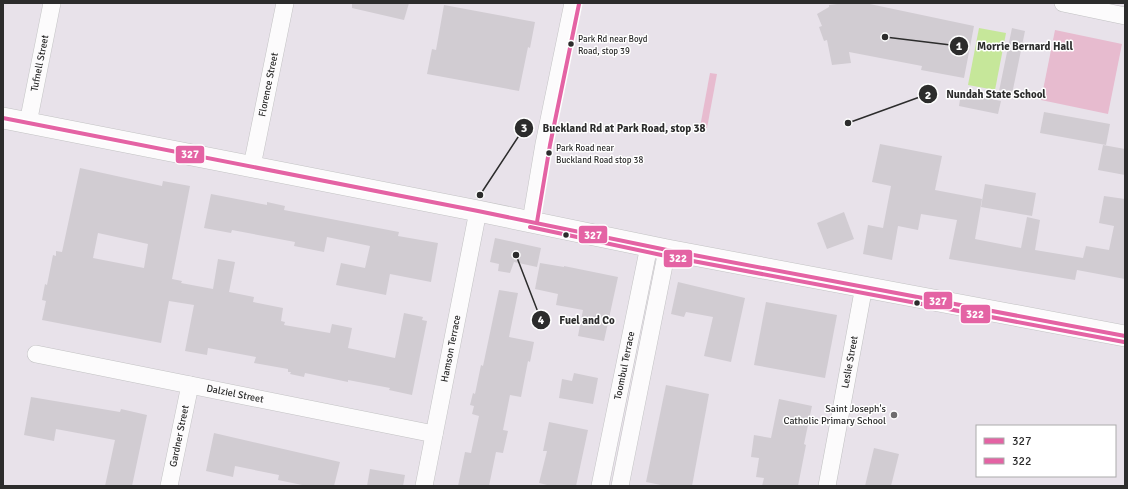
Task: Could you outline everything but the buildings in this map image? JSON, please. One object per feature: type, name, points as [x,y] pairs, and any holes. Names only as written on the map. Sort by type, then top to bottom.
[{"type":"street","name":"Tufnell Street","points":[[28,123],[52,3]]},
{"type":"street","name":"Florence Street","points":[[252,166],[285,3]]},
{"type":"street","points":[[530,221],[573,3]]},
{"type":"street","points":[[1063,3],[1125,16]]},
{"type":"street","points":[[3,118],[530,221],[658,248],[1125,336]]},
{"type":"street","name":"Hamson Terrace","points":[[424,486],[478,211]]},
{"type":"street","name":"Toombul Terrace","points":[[600,486],[658,248]]},
{"type":"street","name":"Toombul Terrace","points":[[620,486],[658,248]]},
{"type":"street","name":"Leslie Street","points":[[827,486],[864,286]]},
{"type":"street","name":"Dalziel Street","points":[[36,354],[434,434]]},
{"type":"street","name":"Gardner Street","points":[[169,486],[190,385]]},
{"type":"shaded area","points":[[979,28],[1006,33],[995,90],[968,85]]},
{"type":"shaded area","points":[[1055,30],[1122,44],[1108,114],[1041,100]]},
{"type":"shaded area","points":[[710,73],[717,74],[707,128],[700,127]]},
{"type":"transit line","name":"322","points":[[537,222],[550,145],[579,4]]},
{"type":"transit line","name":"327","points":[[3,118],[478,211],[667,250],[1125,336]]},
{"type":"transit line","name":"322","points":[[530,227],[666,256],[1124,342]]},
{"type":"place","name":"Morrie Bernard Hall","points":[[885,37]]},
{"type":"place","name":"Park Rd near Boyd Road, stop 39","points":[[571,44]]},
{"type":"place","name":"Nundah State School","points":[[848,123]]},
{"type":"place","name":"Park Road near Buckland Road stop 38","points":[[549,153]]},
{"type":"place","name":"Buckland Rd at Park Road, stop 38","points":[[480,195]]},
{"type":"place","name":"Fuel and Co","points":[[516,255]]},
{"type":"place","name":"Saint Joseph's Catholic Primary School","points":[[894,415]]}]
